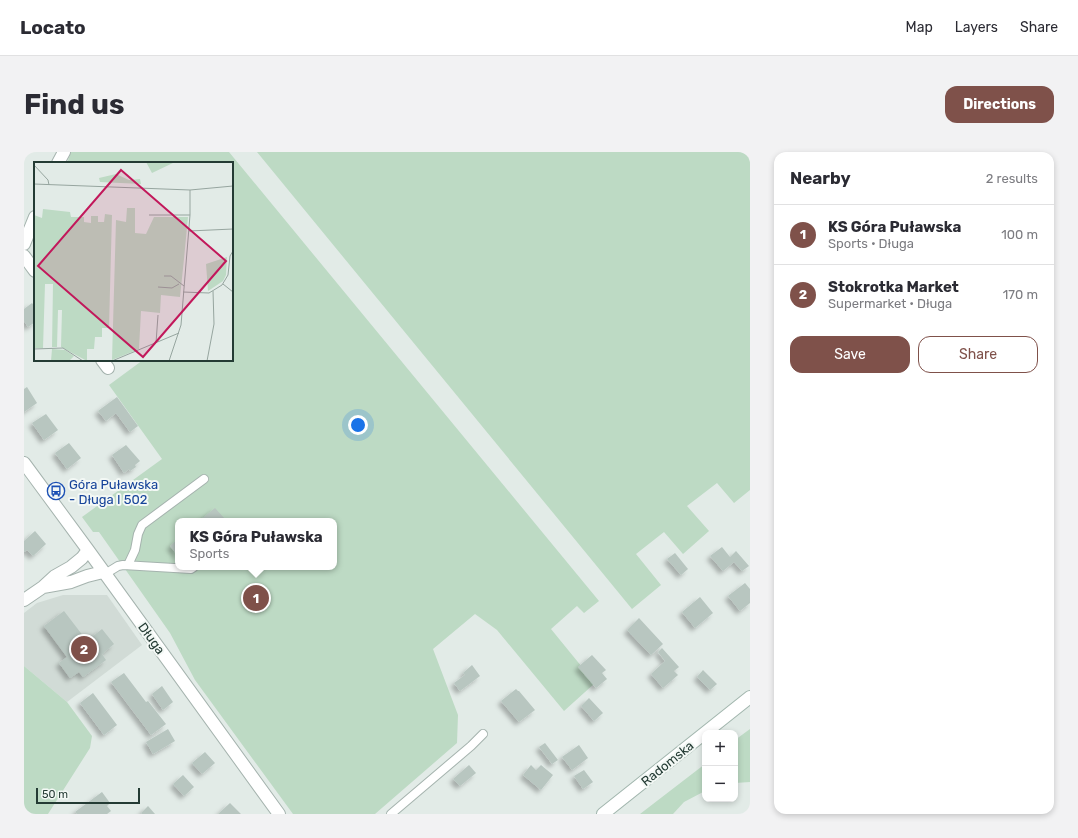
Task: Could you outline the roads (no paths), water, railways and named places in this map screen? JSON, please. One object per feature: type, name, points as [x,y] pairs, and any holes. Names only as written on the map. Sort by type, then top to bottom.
[{"type":"street","points":[[59,162],[64,152]]},
{"type":"street","points":[[24,244],[34,219]]},
{"type":"street","points":[[24,256],[34,270]]},
{"type":"street","name":"Długa","points":[[24,463],[88,550],[274,812]]},
{"type":"street","points":[[24,600],[43,587],[55,576],[82,558],[88,550]]},
{"type":"street","points":[[43,587],[72,582],[87,576],[104,573]]},
{"type":"street","name":"Radomska","points":[[603,814],[750,697]]},
{"type":"lane","points":[[128,565],[142,525],[204,479]]},
{"type":"lane","points":[[104,573],[118,566],[128,565],[175,568]]},
{"type":"lane","points":[[391,814],[483,734]]},
{"type":"place","name":"Góra Puławska - Długa I 502","points":[[56,491]]},
{"type":"place","name":"KS Góra Puławska","points":[[256,598]]},
{"type":"place","name":"Stokrotka Market","points":[[84,649]]}]
